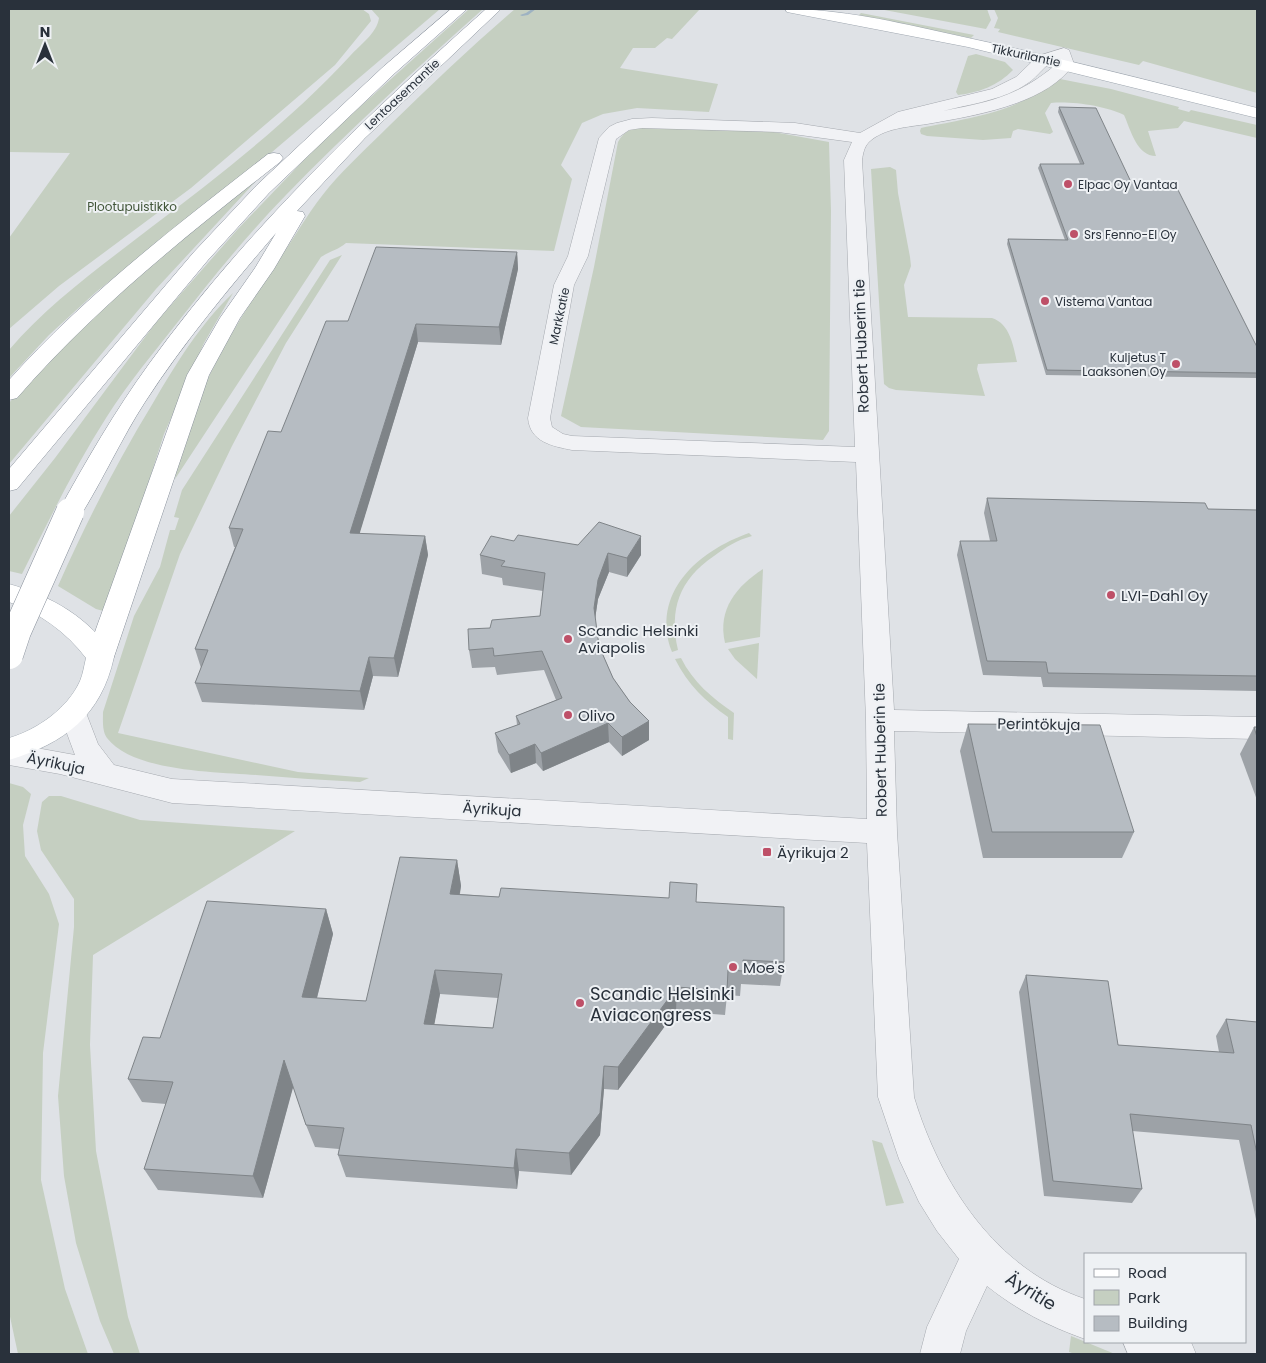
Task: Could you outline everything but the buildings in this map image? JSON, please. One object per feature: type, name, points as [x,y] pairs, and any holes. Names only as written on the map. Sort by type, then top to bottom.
[{"type":"main road","name":"Lentoasemantie","points":[[368,90],[460,9]]},
{"type":"main road","name":"Lentoasemantie","points":[[9,655],[17,631],[70,512],[100,456],[157,368],[230,274],[275,221],[385,110],[489,14],[501,9]]},
{"type":"main road","name":"Tikkurilantie","points":[[796,9],[922,32],[1044,59]]},
{"type":"main road","name":"Tikkurilantie","points":[[853,9],[969,31],[1257,112]]},
{"type":"main road","name":"Tikkurilantie","points":[[1065,58],[1257,101]]},
{"type":"main road","points":[[9,393],[34,363],[72,324],[153,253],[278,155],[324,116],[368,90]]},
{"type":"main road","points":[[9,484],[201,256],[262,190],[368,90]]},
{"type":"main road","points":[[9,749],[23,745],[48,733],[73,712],[93,683],[100,656],[198,375],[230,318],[264,269],[296,217],[312,183]]},
{"type":"main road","points":[[9,593],[38,602],[60,615],[84,637],[100,656]]},
{"type":"street","points":[[862,139],[904,116],[1006,89],[1022,80],[1044,59],[1065,58]]},
{"type":"street","points":[[882,128],[996,103],[1039,86],[1065,58]]},
{"type":"street","name":"Markkatie","points":[[862,139],[842,134],[797,128],[750,126],[642,123],[626,125],[615,130],[608,138],[578,256],[564,285],[539,418],[542,431],[549,436],[572,443],[866,455]]},
{"type":"street","name":"Robert Huberin tie","points":[[862,139],[856,149],[853,160],[880,720],[882,832],[896,1097],[904,1128],[914,1154],[954,1224],[981,1256]]},
{"type":"street","name":"Äyrikuja","points":[[73,712],[85,748],[104,774]]},
{"type":"street","name":"Perintökuja","points":[[880,720],[1257,728]]},
{"type":"street","name":"Äyrikuja","points":[[9,754],[104,774],[172,791],[882,832]]},
{"type":"street","points":[[940,1354],[947,1327],[981,1256]]},
{"type":"street","name":"Äyritie","points":[[981,1256],[1013,1282],[1049,1305],[1084,1319]]},
{"type":"street","points":[[1146,1343],[1176,1354]]},
{"type":"green space","name":"Plootupuistikko","points":[[9,9],[362,9],[369,14],[371,21],[335,65],[191,188],[59,286],[9,329],[9,238],[70,153],[9,152]]},
{"type":"green space","points":[[371,9],[440,9],[258,164],[96,292],[49,335],[9,378],[9,350],[24,333],[76,286],[202,189],[303,103],[372,34],[379,18]]},
{"type":"green space","points":[[469,9],[483,9],[334,147],[258,225],[219,271],[142,367],[106,418],[72,476],[22,574],[9,571],[9,516],[55,458],[157,321],[237,230],[323,140]]},
{"type":"green space","points":[[515,9],[700,9],[672,39],[667,38],[655,48],[633,48],[620,68],[718,84],[709,112],[637,108],[603,114],[582,123],[561,165],[572,179],[554,251],[346,243],[321,257],[175,479],[191,418],[217,360],[249,304],[317,202],[344,171],[390,125]]},
{"type":"green space","points":[[879,9],[987,9],[991,20],[986,29]]},
{"type":"green space","points":[[994,9],[1257,9],[1257,93],[1143,61],[1139,65],[998,32],[1000,29],[994,28],[998,18]]},
{"type":"green space","points":[[861,13],[974,35],[971,38],[858,16]]},
{"type":"green space","points":[[976,54],[1005,62],[1013,70],[1001,80],[988,87],[958,95],[956,92],[968,56]]},
{"type":"green space","points":[[1060,79],[1111,89],[1179,107],[1178,109],[1189,112],[1191,110],[1257,125],[1257,138],[1184,121],[1178,128],[1148,131],[1156,156],[1149,155],[1139,147],[1124,115],[1099,107],[1059,103],[1051,103],[1045,113],[1053,132],[1050,134],[1018,129],[1013,131],[1011,138],[983,140],[921,134],[921,128],[994,112],[1016,104]]},
{"type":"green space","points":[[645,126],[768,131],[829,142],[831,211],[829,431],[823,440],[581,427],[561,416],[594,267],[618,142],[629,130]]},
{"type":"green space","points":[[890,167],[896,170],[898,193],[910,257],[911,266],[904,285],[908,317],[992,318],[1003,325],[1010,336],[1017,362],[978,364],[977,369],[985,396],[896,390],[884,384],[871,169]]},
{"type":"green space","points":[[257,180],[156,289],[9,464],[9,403],[31,376],[132,278]]},
{"type":"green space","points":[[342,255],[286,343],[232,446],[180,554],[118,733],[298,772],[369,778],[360,782],[199,771],[155,764],[136,758],[119,749],[107,738],[104,729],[103,712],[134,616],[160,567],[170,530],[175,530],[179,518],[174,517],[182,490],[330,260]]},
{"type":"green space","points":[[233,293],[204,343],[164,434],[107,612],[96,609],[58,586],[102,493],[162,388],[199,331]]},
{"type":"green space","points":[[749,533],[752,536],[727,547],[702,565],[685,585],[676,609],[675,621],[678,650],[672,652],[667,631],[668,611],[673,593],[683,577],[696,563],[712,551]]},
{"type":"green space","points":[[763,569],[760,637],[725,643],[724,619],[731,600],[745,583]]},
{"type":"green space","points":[[759,643],[757,679],[735,659],[728,649]]},
{"type":"green space","points":[[681,658],[691,675],[704,689],[734,713],[733,740],[728,739],[728,717],[691,685],[675,659]]},
{"type":"green space","points":[[9,783],[23,787],[31,794],[23,825],[25,856],[49,894],[59,924],[43,1053],[41,1180],[65,1289],[88,1354],[18,1354],[9,1312]]},
{"type":"green space","points":[[49,796],[61,796],[140,820],[295,831],[93,955],[90,1045],[96,1151],[128,1317],[140,1354],[114,1354],[100,1321],[76,1243],[64,1176],[58,1096],[74,927],[74,899],[41,850],[37,831],[42,802]]},
{"type":"green space","points":[[872,1140],[882,1143],[904,1203],[886,1206]]},
{"type":"green space","points":[[1071,1336],[1084,1343],[1115,1354],[1075,1354],[1069,1352]]},
{"type":"waterway","points":[[522,15],[534,9]]},
{"type":"place","name":"Elpac Oy Vantaa","points":[[1068,184]]},
{"type":"place","name":"Srs Fenno-El Oy","points":[[1074,234]]},
{"type":"place","name":"Vistema Vantaa","points":[[1045,301]]},
{"type":"place","name":"Kuljetus T Laaksonen Oy","points":[[1176,364]]},
{"type":"place","name":"LVI-Dahl Oy","points":[[1111,595]]},
{"type":"place","name":"Scandic Helsinki Aviapolis","points":[[568,639]]},
{"type":"place","name":"Olivo","points":[[568,715]]},
{"type":"place","name":"Äyrikuja 2","points":[[767,852]]},
{"type":"place","name":"Moe's","points":[[733,967]]},
{"type":"place","name":"Scandic Helsinki Aviacongress","points":[[580,1003]]}]
